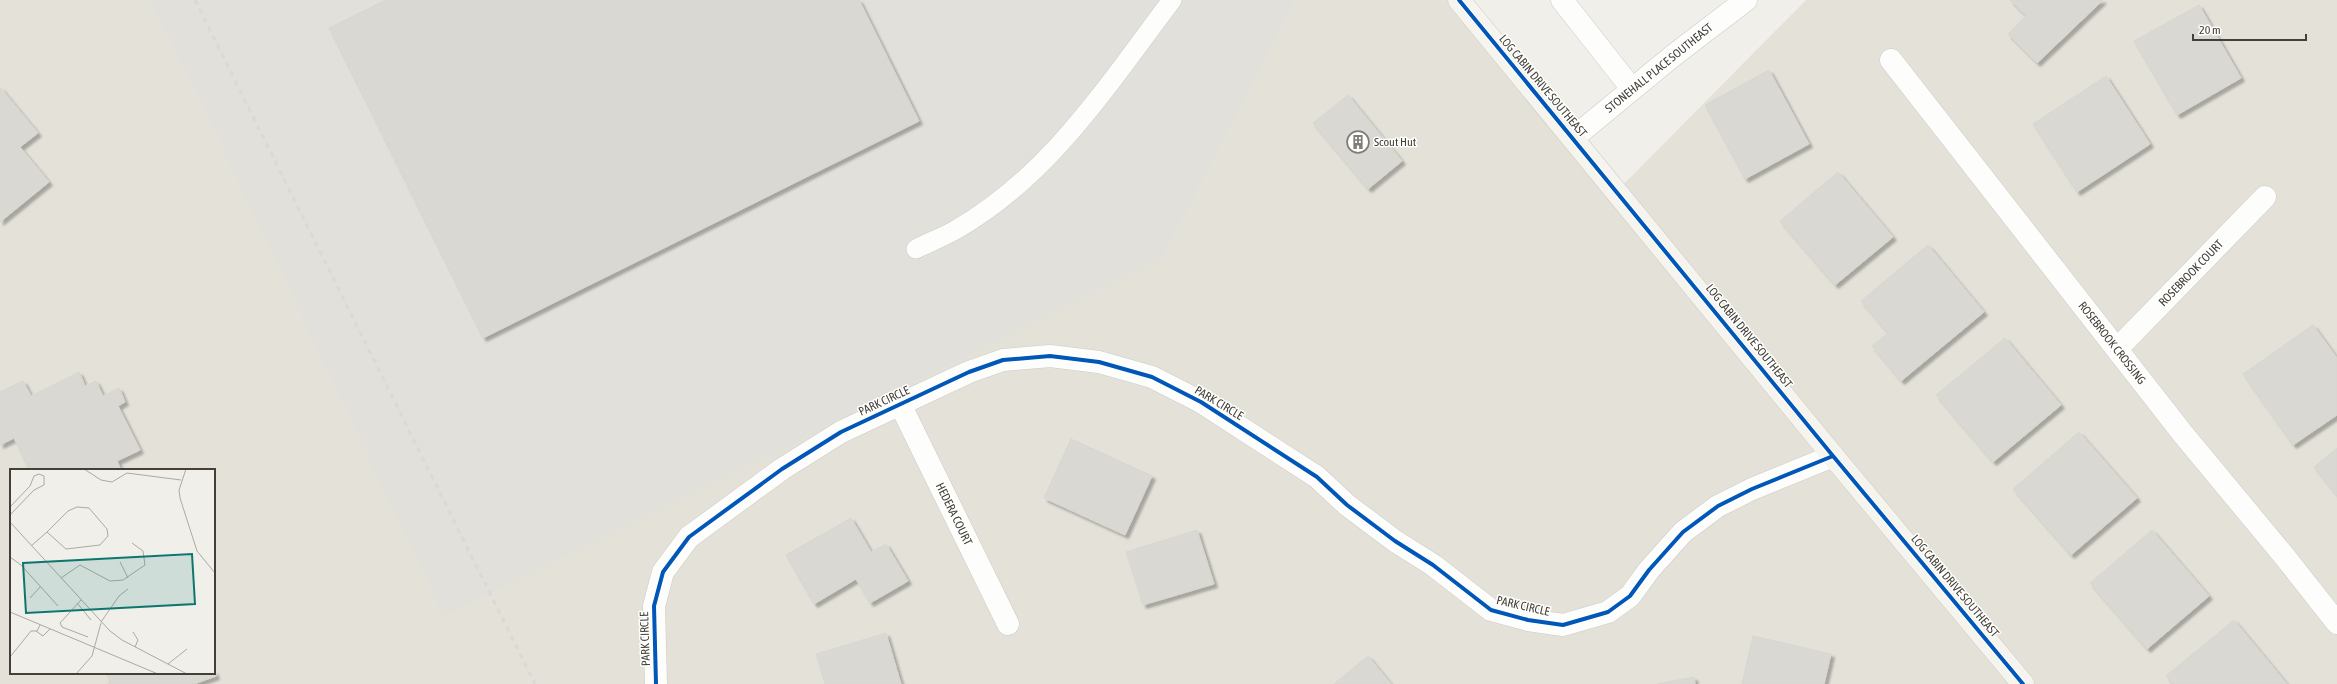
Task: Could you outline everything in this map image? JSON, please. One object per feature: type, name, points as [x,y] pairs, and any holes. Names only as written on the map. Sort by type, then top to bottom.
[{"type":"street","name":"LOG CABIN DRIVE SOUTHEAST","points":[[1459,0],[1833,456],[2023,684]]},
{"type":"street","points":[[1562,0],[1632,89]]},
{"type":"street","name":"STONEHALL PLACE SOUTHEAST","points":[[1573,138],[1632,89],[1746,0]]},
{"type":"street","name":"ROSEBROOK CROSSING","points":[[1891,60],[2183,434],[2285,556],[2337,623]]},
{"type":"street","name":"ROSEBROOK COURT","points":[[2117,349],[2265,197]]},
{"type":"street","name":"PARK CIRCLE","points":[[656,684],[654,606],[663,572],[689,537],[782,469],[842,432],[969,372],[1004,360],[1050,356],[1098,362],[1152,378],[1201,402],[1318,478],[1346,505],[1395,541],[1433,565],[1491,610],[1528,620],[1563,624],[1608,612],[1630,596],[1649,570],[1683,532],[1718,506],[1752,489],[1833,456]]},
{"type":"street","name":"HEDERA COURT","points":[[900,404],[1008,624]]},
{"type":"lane","points":[[916,248],[957,229],[1005,196],[1043,163],[1084,117],[1172,0]]},
{"type":"shaded area","points":[[0,0],[147,0],[199,98],[1164,258],[1296,0],[1467,0],[1619,189],[1806,0],[2337,0],[2337,684],[0,684]]},
{"type":"shaded area","points":[[147,0],[1296,0],[1164,258],[444,617],[199,98]]},
{"type":"building","points":[[386,0],[859,0],[919,121],[483,338],[329,28]]},
{"type":"building","points":[[2010,0],[2103,0],[2037,63],[2008,34],[2026,16]]},
{"type":"building","points":[[2199,5],[2241,78],[2177,115],[2134,41]]},
{"type":"building","points":[[1769,70],[1809,144],[1745,179],[1705,105]]},
{"type":"building","points":[[2106,76],[2150,144],[2077,192],[2033,124]]},
{"type":"building","points":[[0,87],[38,133],[20,147],[49,182],[0,222]]},
{"type":"building","name":"Scout Hut","points":[[1348,95],[1402,161],[1368,189],[1313,123]]},
{"type":"building","points":[[1838,172],[1893,237],[1835,285],[1780,221]]},
{"type":"building","points":[[1928,245],[1984,312],[1901,381],[1872,346],[1888,333],[1861,301]]},
{"type":"building","points":[[2313,325],[2337,358],[2337,415],[2293,445],[2243,374]]},
{"type":"building","points":[[2005,338],[2061,405],[1993,462],[1936,395]]},
{"type":"building","points":[[79,372],[85,386],[96,381],[103,396],[119,388],[125,402],[118,406],[140,450],[117,461],[121,469],[29,469],[14,438],[0,445],[0,392],[23,381],[31,396]]},
{"type":"building","points":[[2079,432],[2137,498],[2071,555],[2013,489]]},
{"type":"building","points":[[1071,439],[1152,476],[1125,535],[1044,498]]},
{"type":"building","points":[[2337,448],[2337,495],[2314,467]]},
{"type":"building","points":[[851,518],[871,552],[886,544],[908,581],[870,603],[856,579],[814,604],[786,555]]},
{"type":"building","points":[[1197,530],[1214,584],[1143,605],[1126,552]]},
{"type":"building","points":[[2152,530],[2209,596],[2147,649],[2090,583]]},
{"type":"building","points":[[2234,620],[2287,684],[2173,684],[2166,676]]},
{"type":"building","points":[[886,633],[901,684],[825,684],[816,654]]},
{"type":"building","points":[[1753,636],[1831,654],[1824,684],[1742,684]]},
{"type":"building","points":[[1368,656],[1391,684],[1334,684]]},
{"type":"building","points":[[215,673],[216,676],[194,684],[107,684],[110,683],[106,674]]},
{"type":"building","points":[[1694,677],[1695,684],[1657,684]]},
{"type":"railway","points":[[195,0],[535,684]]},
{"type":"cycle path","points":[[1459,0],[1833,456],[2023,684]]},
{"type":"cycle path","points":[[656,684],[654,606],[663,572],[689,537],[782,469],[841,432],[969,372],[1003,360],[1050,356],[1099,362],[1152,377],[1201,402],[1317,477],[1347,505],[1395,541],[1433,565],[1491,610],[1528,620],[1563,625],[1608,612],[1630,596],[1649,570],[1683,532],[1718,506],[1752,489],[1833,456]]},
{"type":"place","name":"Scout Hut","points":[[1358,142]]}]
